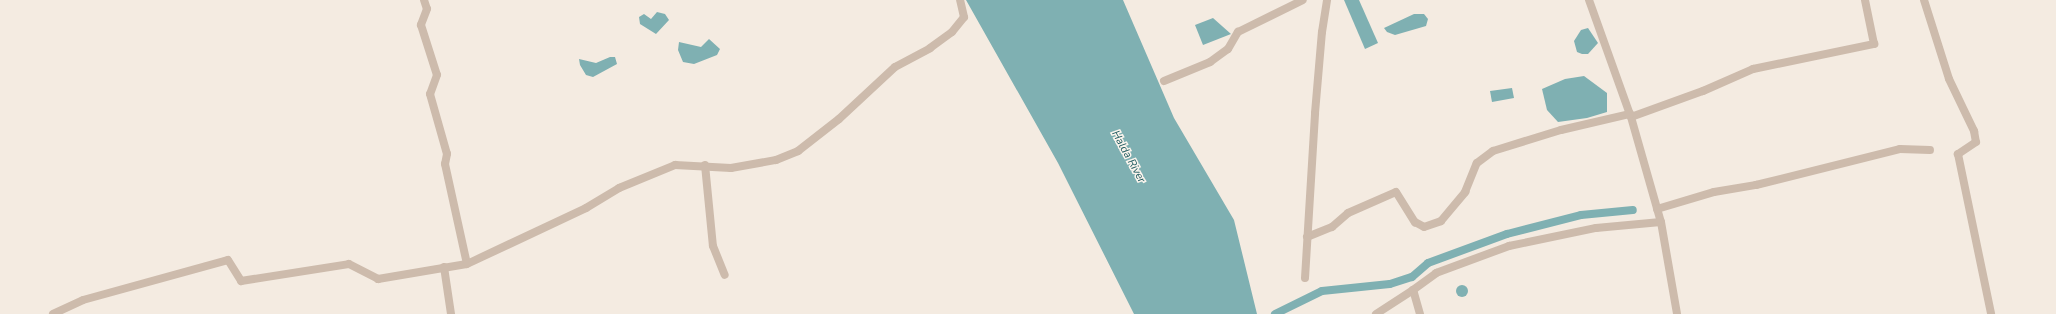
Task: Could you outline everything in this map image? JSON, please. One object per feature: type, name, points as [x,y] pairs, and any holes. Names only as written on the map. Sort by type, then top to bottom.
[{"type":"street","points":[[424,0],[427,9],[421,25],[437,75],[430,94],[447,154],[445,164],[467,264]]},
{"type":"street","points":[[53,314],[83,300],[228,260],[241,281],[349,264],[378,279],[467,264],[579,212],[619,188],[675,165],[706,164],[731,168],[776,160],[798,151],[839,119],[895,67],[930,48],[952,32],[964,17],[960,0]]},
{"type":"street","points":[[1164,81],[1210,62],[1228,49],[1238,32],[1303,0]]},
{"type":"street","points":[[1305,278],[1322,32],[1327,0]]},
{"type":"street","points":[[1589,0],[1631,115],[1661,222],[1677,314]]},
{"type":"street","points":[[1307,237],[1332,227],[1348,213],[1396,192],[1415,222],[1424,227],[1441,221],[1465,192],[1476,162],[1493,152],[1561,130],[1631,115],[1703,91],[1753,69],[1874,44],[1864,0]]},
{"type":"street","points":[[1924,0],[1949,79],[1974,131],[1976,142],[1958,154],[1991,314]]},
{"type":"street","points":[[1657,209],[1714,192],[1756,185],[1900,149],[1930,150]]},
{"type":"street","points":[[706,164],[713,246],[725,275]]},
{"type":"street","points":[[1376,314],[1436,273],[1509,246],[1596,228],[1661,222]]},
{"type":"street","points":[[444,267],[452,314]]},
{"type":"street","points":[[1413,290],[1420,314]]},
{"type":"water","name":"Halda River","points":[[966,0],[1123,0],[1174,118],[1234,220],[1257,314],[1134,314],[1058,163]]},
{"type":"water","points":[[1344,0],[1359,0],[1378,43],[1365,49]]},
{"type":"water","points":[[657,12],[665,14],[669,20],[656,34],[640,24],[639,17],[644,14],[651,19]]},
{"type":"water","points":[[1414,14],[1424,14],[1428,19],[1426,26],[1395,35],[1387,32],[1384,28]]},
{"type":"water","points":[[1213,18],[1231,34],[1203,45],[1195,25]]},
{"type":"water","points":[[1588,28],[1598,43],[1588,54],[1582,54],[1577,52],[1574,41],[1581,30]]},
{"type":"water","points":[[709,39],[720,49],[717,55],[694,64],[683,62],[678,50],[679,42],[701,47]]},
{"type":"water","points":[[610,57],[615,57],[617,64],[593,77],[586,75],[580,65],[579,59],[596,63]]},
{"type":"water","points":[[1584,76],[1607,93],[1607,112],[1587,118],[1558,122],[1547,110],[1542,89],[1565,79]]},
{"type":"water","points":[[1512,88],[1514,98],[1492,102],[1490,91]]},
{"type":"water","points":[[1462,285],[1466,287],[1468,291],[1466,295],[1462,297],[1458,295],[1456,291],[1458,287]]},
{"type":"waterway","points":[[1275,314],[1322,291],[1390,284],[1412,277],[1428,263],[1507,234],[1581,215],[1633,210]]}]
